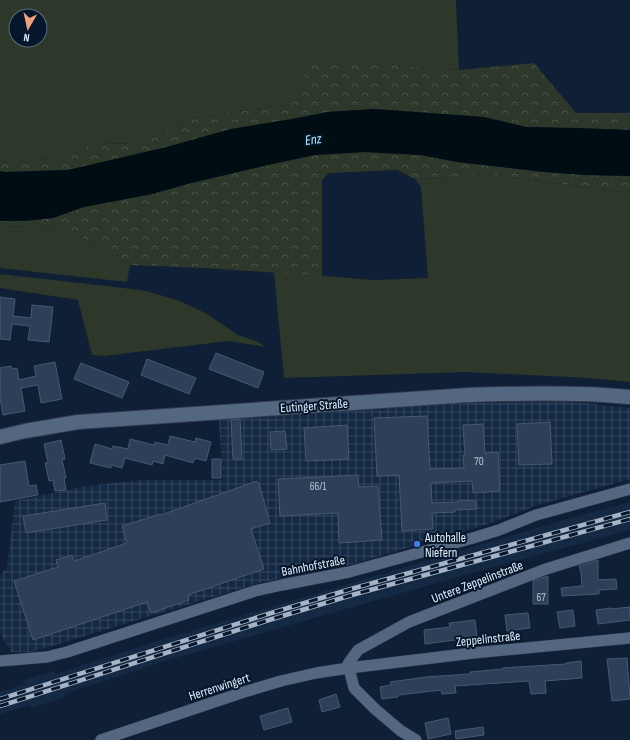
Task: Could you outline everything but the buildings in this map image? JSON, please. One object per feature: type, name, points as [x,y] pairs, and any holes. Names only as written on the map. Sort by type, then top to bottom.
[{"type":"street","name":"Eutinger Straße","points":[[0,437],[78,422],[469,395],[567,394],[630,397]]},
{"type":"street","name":"Bahnhofstraße","points":[[0,661],[47,657],[67,652],[255,591],[349,572],[473,538],[499,530],[536,515],[630,489]]},
{"type":"street","name":"Untere Zeppelinstraße","points":[[349,668],[348,664],[358,650],[409,622],[546,569],[630,543]]},
{"type":"street","name":"Zeppelinstraße","points":[[349,668],[474,653],[630,638]]},
{"type":"street","name":"Herrenwingert","points":[[101,740],[281,681],[316,673],[349,668]]},
{"type":"street","points":[[349,668],[354,688],[375,710],[416,740]]},
{"type":"shaded area","points":[[564,401],[630,408],[630,479],[538,505],[485,525],[353,564],[263,582],[32,652],[11,652],[0,633],[0,576],[7,567],[15,501],[86,486],[141,480],[223,480],[219,420],[470,403]]},
{"type":"shaded area","points":[[630,502],[630,530],[465,575],[172,659],[64,694],[65,697],[31,708],[30,705],[0,714],[0,692],[25,684],[24,680],[54,671],[55,674],[164,639],[567,519]]},
{"type":"green space","points":[[0,0],[456,0],[459,70],[402,66],[353,59],[290,104],[193,118],[139,144],[98,143],[59,158],[7,163],[0,162]]},
{"type":"green space","points":[[353,59],[402,66],[459,70],[534,63],[576,113],[630,113],[630,130],[526,127],[484,117],[374,109],[328,112],[231,129],[167,147],[68,170],[0,171],[0,162],[7,163],[59,158],[98,143],[139,144],[193,118],[290,104],[311,62]]},
{"type":"green space","points":[[364,152],[421,155],[457,162],[544,172],[630,176],[630,193],[482,173],[466,176],[415,179],[397,170],[329,173],[322,180],[322,276],[205,268],[130,265],[66,228],[0,226],[0,221],[24,221],[53,218],[83,207],[152,194],[191,183],[315,155]]},
{"type":"green space","points":[[482,173],[630,193],[630,382],[589,378],[466,372],[284,378],[274,272],[374,280],[428,278],[421,187],[415,179],[466,176]]},
{"type":"green space","points":[[0,226],[66,228],[130,265],[127,282],[0,268]]},
{"type":"green space","points":[[0,274],[146,291],[180,301],[207,314],[238,335],[256,341],[266,347],[228,341],[104,356],[92,355],[78,300],[0,288]]},
{"type":"water","name":"Enz","points":[[374,109],[484,117],[526,127],[630,130],[630,176],[544,172],[457,162],[421,155],[364,152],[315,155],[191,183],[152,194],[84,207],[53,218],[24,221],[0,221],[0,171],[68,170],[167,147],[231,129],[328,112]]},
{"type":"railway","points":[[0,699],[351,589],[630,512]]},
{"type":"railway","points":[[0,706],[352,595],[630,519]]},
{"type":"place","name":"Autohalle Niefern","points":[[417,544]]}]
